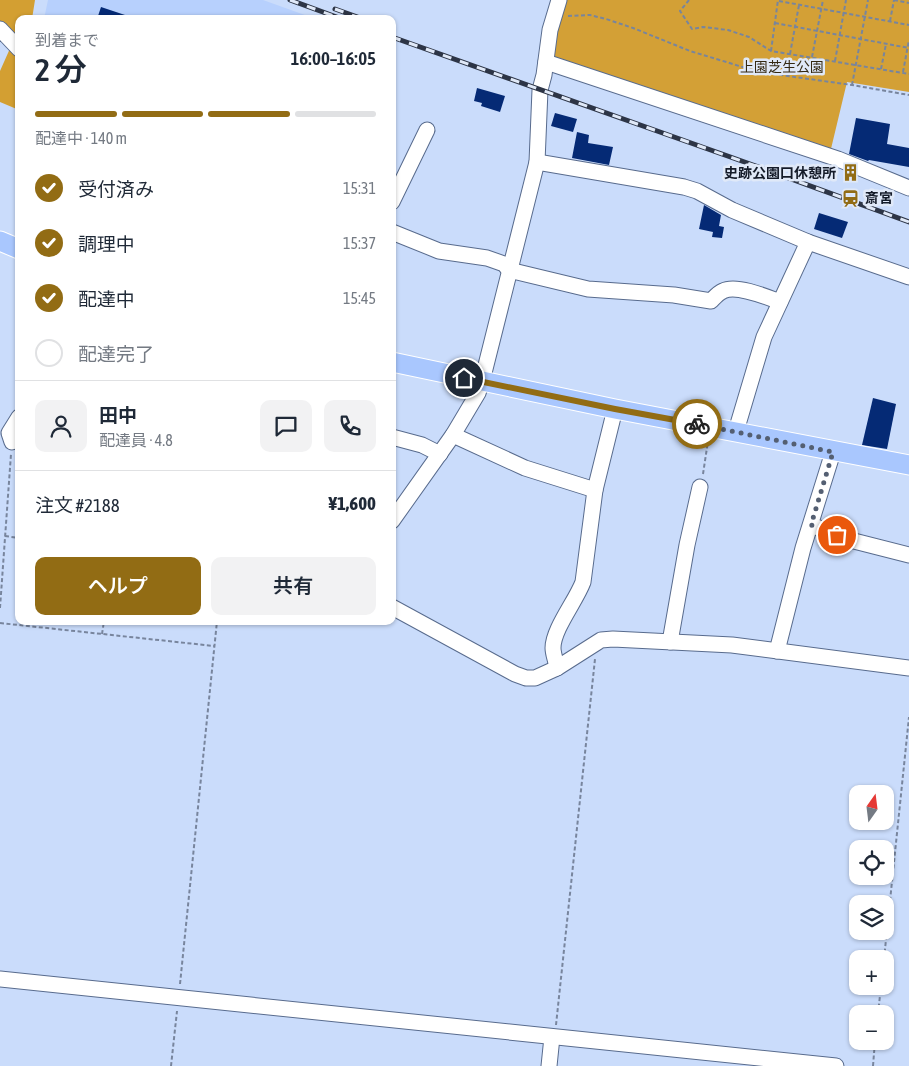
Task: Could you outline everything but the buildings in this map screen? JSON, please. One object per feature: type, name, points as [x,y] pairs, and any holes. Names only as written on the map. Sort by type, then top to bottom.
[{"type":"main road","points":[[0,241],[15,247]]},
{"type":"main road","points":[[396,363],[615,409],[909,466]]},
{"type":"street","points":[[396,515],[437,459],[478,394],[537,162],[540,90],[550,30],[557,7]]},
{"type":"street","points":[[0,29],[15,45]]},
{"type":"street","points":[[546,62],[838,159],[909,188]]},
{"type":"street","points":[[396,194],[427,130]]},
{"type":"street","points":[[537,162],[684,187],[697,191],[732,210],[808,242],[909,277]]},
{"type":"street","points":[[396,234],[440,251],[486,258],[504,264],[510,270],[588,289],[674,295],[711,301],[723,290],[731,289],[751,292],[780,302]]},
{"type":"street","points":[[736,432],[764,337],[808,242]]},
{"type":"street","points":[[558,668],[553,647],[559,628],[583,582],[595,490],[615,409]]},
{"type":"street","points":[[10,442],[9,433],[15,423]]},
{"type":"street","points":[[453,435],[525,468],[595,490]]},
{"type":"street","points":[[396,438],[422,445],[437,459]]},
{"type":"street","points":[[777,651],[803,548],[833,452]]},
{"type":"street","points":[[670,642],[687,545],[700,487]]},
{"type":"street","points":[[811,525],[850,540],[909,555]]},
{"type":"street","points":[[396,609],[514,674],[526,678],[535,678],[558,668],[601,640],[613,639],[732,645],[909,668]]},
{"type":"street","points":[[0,979],[836,1066]]},
{"type":"street","points":[[549,1066],[554,1037]]},
{"type":"path","points":[[688,0],[680,11],[692,29],[703,27],[728,30],[749,37],[771,51],[909,74]]},
{"type":"path","points":[[812,58],[823,0]]},
{"type":"path","points":[[835,61],[846,0]]},
{"type":"path","points":[[852,85],[868,0]]},
{"type":"path","points":[[890,21],[894,0],[909,3]]},
{"type":"path","points":[[771,51],[779,1],[909,24]]},
{"type":"path","points":[[790,54],[799,5]]},
{"type":"path","points":[[557,7],[572,16],[590,15],[606,19],[690,51],[759,72],[909,94]]},
{"type":"path","points":[[775,23],[908,48]]},
{"type":"path","points":[[903,73],[909,40]]},
{"type":"path","points":[[881,69],[886,44]]},
{"type":"path","points":[[700,487],[711,427]]},
{"type":"path","points":[[0,608],[10,442]]},
{"type":"path","points":[[0,530],[6,530]]},
{"type":"path","points":[[5,536],[15,537]]},
{"type":"path","points":[[0,624],[214,646]]},
{"type":"path","points":[[102,634],[103,625]]},
{"type":"path","points":[[171,1066],[217,625]]},
{"type":"path","points":[[554,1037],[596,655],[592,645]]},
{"type":"path","points":[[885,950],[909,716]]},
{"type":"path","points":[[873,1066],[874,1050]]},
{"type":"shaded area","points":[[0,0],[35,0],[33,15],[15,15],[15,34],[0,21]]},
{"type":"shaded area","points":[[48,0],[263,0],[305,15],[45,15]]},
{"type":"shaded area","points":[[15,37],[15,108],[0,102],[0,71]]},
{"type":"green space","name":"上園芝生公園","points":[[563,0],[909,0],[909,92],[847,82],[830,153],[551,58]]},
{"type":"railway","points":[[290,0],[331,15]]},
{"type":"railway","points":[[335,9],[352,15]]},
{"type":"railway","points":[[396,38],[909,222]]},
{"type":"way so far","points":[[697,424],[833,452],[811,525],[837,535]]},
{"type":"place","name":"史跡公園口休憩所","points":[[850,173]]},
{"type":"place","name":"斎宮","points":[[851,198]]},
{"type":"route","points":[[464,378],[697,424]]}]
